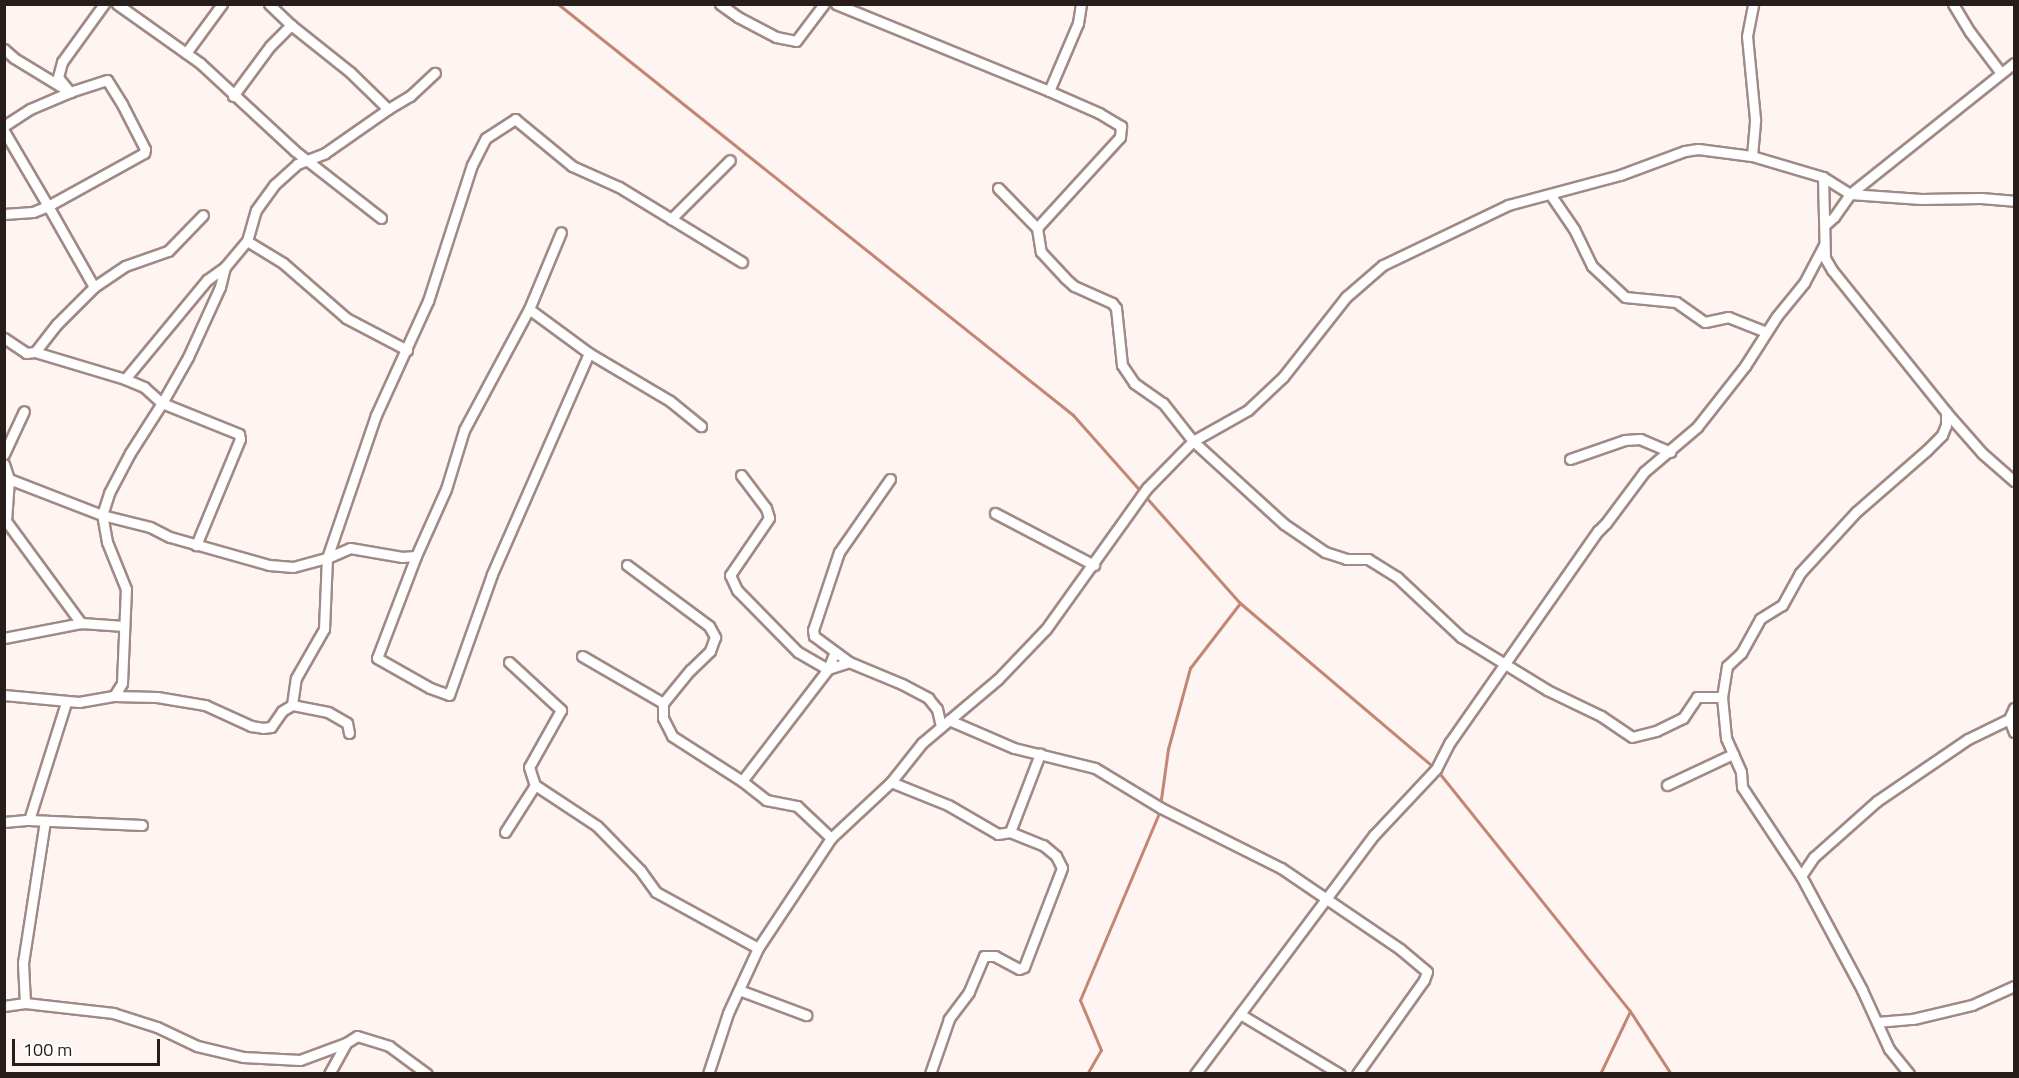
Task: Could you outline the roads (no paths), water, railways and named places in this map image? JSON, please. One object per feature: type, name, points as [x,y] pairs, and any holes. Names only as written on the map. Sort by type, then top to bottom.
[{"type":"street","points":[[70,92],[58,77],[62,62],[104,4]]},
{"type":"street","points":[[117,4],[200,63],[233,96],[306,161],[381,218]]},
{"type":"street","points":[[186,53],[222,4]]},
{"type":"street","points":[[269,4],[291,25],[350,72],[387,109]]},
{"type":"street","points":[[720,4],[738,17],[776,37],[796,41],[824,4]]},
{"type":"street","points":[[836,4],[1049,91],[1099,113],[1120,126],[1119,137],[1037,228]]},
{"type":"street","points":[[1049,91],[1078,23],[1081,4]]},
{"type":"street","points":[[1752,156],[1755,119],[1747,36],[1753,4]]},
{"type":"street","points":[[1953,4],[1970,32],[2001,73]]},
{"type":"street","points":[[233,96],[270,46],[291,25]]},
{"type":"street","points":[[4,49],[14,58],[70,92]]},
{"type":"street","points":[[1825,225],[1834,217],[1850,194],[2014,63]]},
{"type":"street","points":[[125,379],[207,280],[225,267],[247,241],[256,210],[274,185],[297,164],[325,153],[387,109],[410,96],[435,73]]},
{"type":"street","points":[[4,126],[30,109],[70,92],[107,80],[123,104],[144,148],[144,153],[48,206],[33,212],[4,214]]},
{"type":"street","points":[[292,705],[296,678],[324,629],[327,558],[376,415],[428,301],[472,165],[486,138],[515,119],[572,166],[619,187],[742,262]]},
{"type":"street","points":[[4,131],[94,287]]},
{"type":"street","points":[[708,1074],[728,1013],[758,948],[831,838],[891,782],[922,743],[998,679],[1047,629],[1147,488],[1193,441],[1248,410],[1283,376],[1346,297],[1383,265],[1508,205],[1620,175],[1685,151],[1713,150],[1752,156],[1823,177],[1850,194],[1921,199],[1981,198],[2014,201]]},
{"type":"street","points":[[670,219],[730,160]]},
{"type":"street","points":[[1823,177],[1826,258],[1842,286],[1982,453],[2014,481]]},
{"type":"street","points":[[998,188],[1037,228],[1041,252],[1065,278],[1074,286],[1112,303],[1116,308],[1122,365],[1134,383],[1162,402],[1193,441],[1284,524],[1325,552],[1346,559],[1368,559],[1397,577],[1461,637],[1503,665],[1601,716],[1632,737],[1656,731],[1683,718],[1697,697],[1722,697]]},
{"type":"street","points":[[1550,194],[1574,229],[1592,266],[1625,297],[1676,302],[1705,322],[1728,317],[1766,333]]},
{"type":"street","points":[[35,352],[57,324],[94,287],[125,266],[168,251],[203,214]]},
{"type":"street","points":[[561,232],[529,309],[464,430],[446,489],[416,556],[377,658],[430,688],[449,694],[492,574],[589,353]]},
{"type":"street","points":[[247,241],[283,263],[346,318],[407,350]]},
{"type":"street","points":[[1195,1074],[1374,835],[1436,769],[1450,742],[1598,531],[1606,524],[1644,472],[1670,452],[1704,419],[1745,366],[1766,333],[1804,283],[1824,245]]},
{"type":"street","points":[[114,696],[122,683],[126,589],[107,542],[102,515],[130,453],[162,403],[201,327],[220,287],[225,267]]},
{"type":"street","points":[[529,309],[589,353],[670,401],[702,426]]},
{"type":"street","points":[[4,338],[27,352],[35,352],[125,379],[144,387],[162,403],[239,434],[240,439],[196,545]]},
{"type":"street","points":[[4,454],[24,411]]},
{"type":"street","points":[[1909,1074],[1889,1049],[1801,876],[1742,787],[1741,772],[1726,738],[1722,697],[1727,666],[1741,653],[1760,619],[1782,605],[1800,573],[1856,512],[1942,435],[1946,424],[1946,412]]},
{"type":"street","points":[[1570,459],[1626,440],[1640,439],[1670,452]]},
{"type":"street","points":[[4,464],[9,479],[6,521],[81,623]]},
{"type":"street","points":[[741,475],[766,508],[769,518],[730,576],[737,590],[798,652],[828,669],[849,662]]},
{"type":"street","points":[[9,479],[102,515],[150,527],[170,537],[269,565],[293,567],[327,558],[350,548],[402,557],[416,556]]},
{"type":"street","points":[[890,479],[839,552],[813,630],[816,639],[849,662],[902,684],[928,698],[937,709],[941,727]]},
{"type":"street","points":[[995,513],[1094,565]]},
{"type":"street","points":[[627,565],[709,626],[715,637],[710,651],[690,670],[663,703],[663,718],[672,736],[742,780],[766,800],[797,806],[831,838]]},
{"type":"street","points":[[4,638],[81,623],[124,626]]},
{"type":"street","points":[[742,780],[828,669],[835,652]]},
{"type":"street","points":[[582,656],[663,703]]},
{"type":"street","points":[[509,662],[561,710],[529,767],[535,784],[597,826],[640,870],[656,892],[758,948]]},
{"type":"street","points":[[4,695],[66,703],[114,696],[157,698],[205,705],[252,726],[263,728],[271,727],[282,711],[292,705],[328,712],[347,723],[349,733]]},
{"type":"street","points":[[29,819],[66,703]]},
{"type":"street","points":[[1801,876],[1814,856],[1877,801],[1968,739],[2009,718],[2014,708]]},
{"type":"street","points":[[2009,718],[2014,732]]},
{"type":"street","points":[[950,720],[1014,748],[1095,768],[1169,813],[1281,868],[1401,949],[1427,972],[1425,980],[1357,1074]]},
{"type":"street","points":[[1010,832],[1040,754]]},
{"type":"street","points":[[1667,785],[1733,754]]},
{"type":"street","points":[[891,782],[948,805],[998,834],[1010,832],[1051,850],[1062,868],[1024,968],[1019,969],[995,956],[984,957],[969,993],[949,1019],[930,1074]]},
{"type":"street","points":[[505,832],[535,784]]},
{"type":"street","points":[[4,822],[29,819],[142,825]]},
{"type":"street","points":[[25,1003],[23,963],[45,821]]},
{"type":"street","points":[[1877,1022],[1913,1019],[1972,1005],[1995,997],[2014,986]]},
{"type":"street","points":[[740,990],[806,1015]]},
{"type":"street","points":[[4,1006],[25,1003],[113,1013],[157,1027],[197,1046],[243,1057],[300,1060],[346,1043],[357,1036],[389,1046],[427,1074]]},
{"type":"street","points":[[1240,1014],[1340,1074]]},
{"type":"street","points":[[329,1074],[346,1043]]},
{"type":"street","points":[[409,1074],[418,1068]]},
{"type":"waterway","points":[[558,4],[1073,415],[1240,603],[1436,769],[1630,1011],[1671,1074]]},
{"type":"waterway","points":[[1087,1074],[1101,1050],[1080,1000],[1159,813],[1168,749],[1190,668],[1240,603]]},
{"type":"waterway","points":[[1600,1074],[1630,1011]]}]
